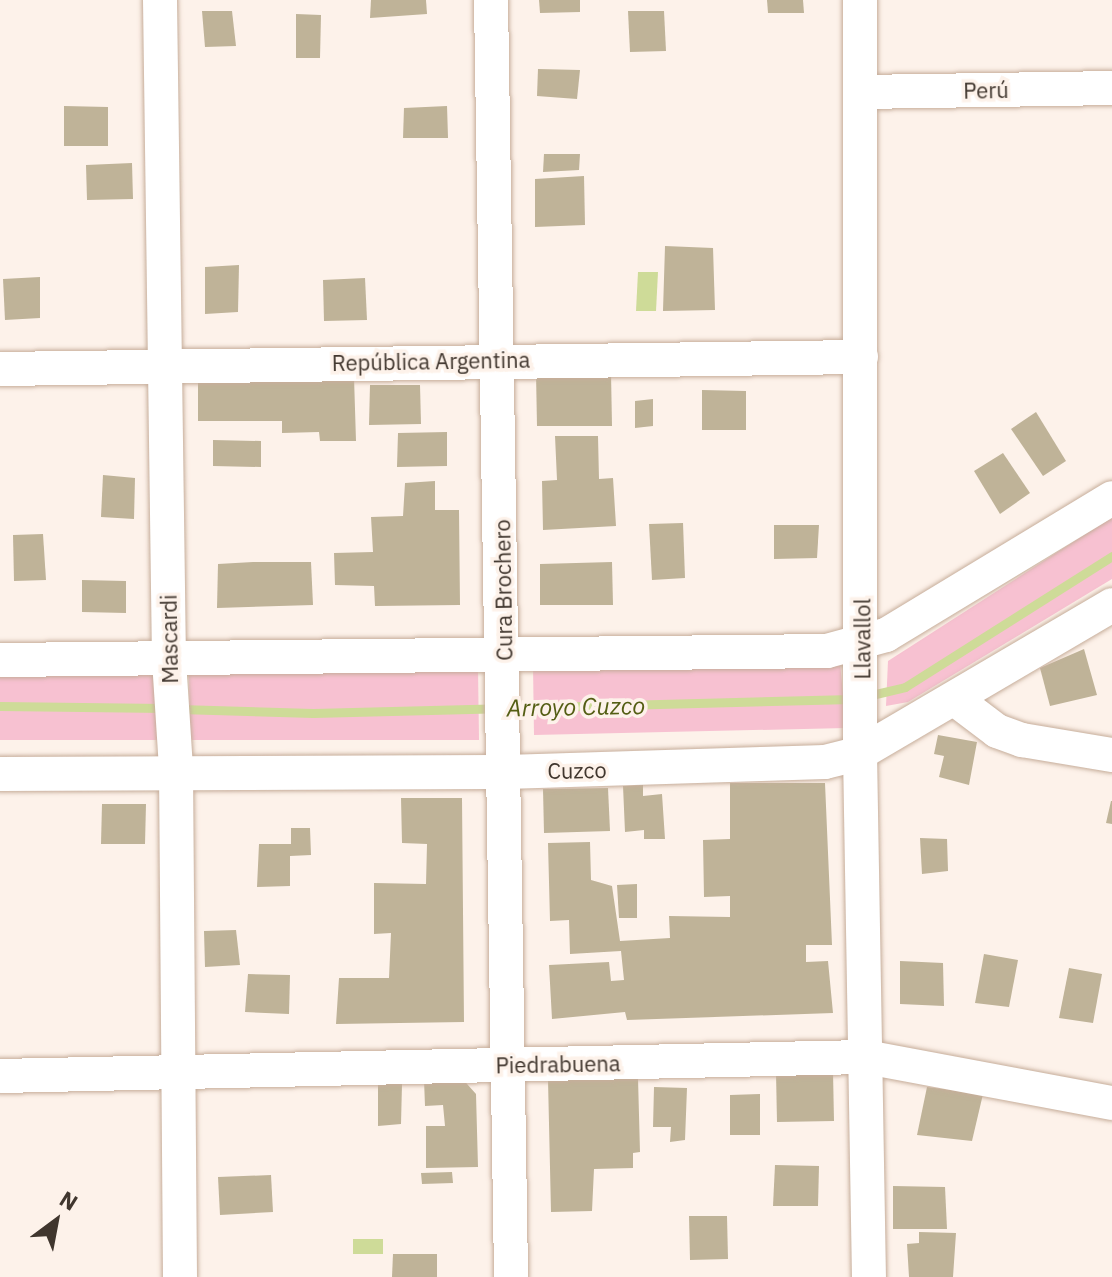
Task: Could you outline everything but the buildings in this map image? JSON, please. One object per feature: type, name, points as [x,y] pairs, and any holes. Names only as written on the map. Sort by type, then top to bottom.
[{"type":"street","name":"Mascardi","points":[[160,0],[169,664],[175,764],[180,1277]]},
{"type":"street","name":"Cura Brochero","points":[[491,0],[506,756],[511,1277]]},
{"type":"street","name":"Llavallol","points":[[860,0],[860,740],[869,1277]]},
{"type":"street","name":"Perú","points":[[861,92],[1112,88]]},
{"type":"street","name":"República Argentina","points":[[0,369],[861,357]]},
{"type":"street","points":[[0,660],[169,664],[504,654],[827,651],[862,657],[898,628],[1112,498]]},
{"type":"street","name":"Cuzco","points":[[0,774],[175,764],[506,756],[798,766],[956,700],[1112,605]]},
{"type":"street","points":[[956,700],[997,731],[1022,740],[1112,755]]},
{"type":"street","name":"Piedrabuena","points":[[0,1076],[866,1057],[1112,1103]]},
{"type":"shaded area","points":[[638,272],[658,272],[656,311],[636,311]]},
{"type":"shaded area","points":[[1112,517],[1112,579],[908,702],[886,706],[888,661]]},
{"type":"shaded area","points":[[840,662],[846,728],[534,735],[533,665]]},
{"type":"shaded area","points":[[156,666],[157,740],[0,740],[0,668]]},
{"type":"shaded area","points":[[478,667],[479,740],[190,740],[189,670]]},
{"type":"shaded area","points":[[353,1239],[383,1239],[383,1254],[353,1254]]},
{"type":"waterway","name":"Arroyo Cuzco","points":[[867,696],[905,687],[1112,556]]},
{"type":"waterway","name":"Arroyo Cuzco","points":[[179,709],[313,713],[852,699]]},
{"type":"waterway","name":"Arroyo Cuzco","points":[[0,706],[164,708]]}]
